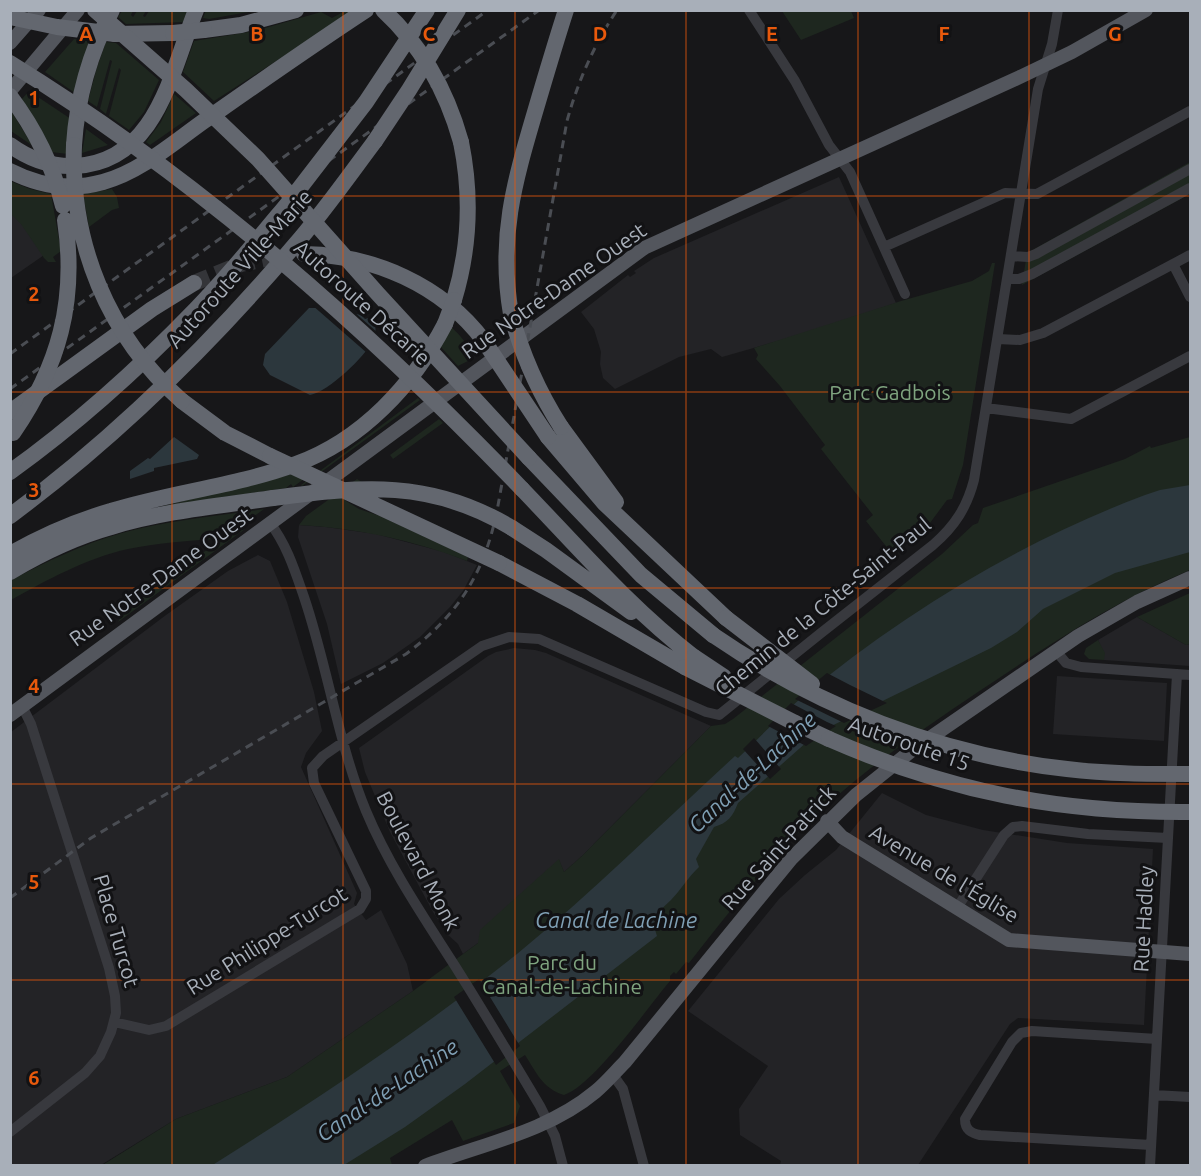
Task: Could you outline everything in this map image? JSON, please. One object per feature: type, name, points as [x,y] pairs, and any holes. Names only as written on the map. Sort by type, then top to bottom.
[{"type":"highway","name":"Autoroute Décarie","points":[[95,10],[186,90],[258,159],[529,458],[641,575],[713,634],[754,662],[791,683],[861,715]]},
{"type":"highway","points":[[112,10],[94,48],[77,114],[73,174],[77,211],[87,256],[99,288],[118,325],[159,379],[182,401],[225,433],[270,456],[446,536],[690,662]]},
{"type":"highway","points":[[10,145],[35,159],[70,166],[99,161],[124,149],[141,135],[156,111],[196,10]]},
{"type":"highway","points":[[10,17],[57,27],[115,34],[173,33],[241,25],[296,10]]},
{"type":"highway","points":[[10,171],[31,180],[61,186],[92,185],[123,175],[165,149],[366,10]]},
{"type":"highway","points":[[10,554],[63,528],[111,511],[255,476],[312,457],[361,426],[393,398],[423,362],[445,324],[464,266],[469,229],[468,187],[461,142],[453,116],[435,78],[412,42],[383,10]]},
{"type":"highway","name":"Autoroute Ville-Marie","points":[[10,472],[75,422],[151,354],[208,297],[289,202],[366,102],[427,10]]},
{"type":"highway","name":"Autoroute Ville-Marie","points":[[10,516],[138,410],[241,307],[296,245],[375,141],[458,10]]},
{"type":"highway","points":[[554,432],[545,402],[529,370],[511,314],[506,257],[511,196],[566,10]]},
{"type":"highway","name":"Autoroute Décarie","points":[[10,63],[143,153],[267,249],[409,375],[603,574],[667,636]]},
{"type":"highway","points":[[10,96],[31,126],[56,182],[64,213],[70,272],[62,330],[43,385],[12,434]]},
{"type":"highway","points":[[304,254],[346,258],[400,275],[437,296],[465,319],[554,432],[605,504],[726,618],[792,670],[861,715]]},
{"type":"highway","points":[[10,412],[163,302],[194,283]]},
{"type":"highway","points":[[10,572],[63,545],[111,527],[171,514],[344,489],[402,490],[456,502],[512,528],[667,636],[690,662]]},
{"type":"highway","name":"Autoroute 15","points":[[690,662],[795,723],[874,759],[916,774],[977,791],[1025,801],[1084,809],[1191,812]]},
{"type":"highway","name":"Autoroute 15","points":[[861,715],[936,742],[1012,761],[1090,771],[1191,774]]},
{"type":"main road","points":[[10,43],[39,10]]},
{"type":"main road","points":[[10,91],[78,10]]},
{"type":"main road","name":"Rue Notre-Dame Ouest","points":[[10,715],[644,248],[1046,64],[1146,10]]},
{"type":"main road","name":"Rue Saint-Patrick","points":[[425,1166],[448,1162],[528,1130],[586,1099],[613,1075],[783,869],[827,821],[870,783],[911,751],[1078,636],[1125,608],[1191,578]]},
{"type":"main road","name":"Avenue de l'Église","points":[[827,821],[842,837],[1009,940],[1191,954]]},
{"type":"street","points":[[749,10],[786,65],[830,145],[850,172],[906,294]]},
{"type":"street","name":"Chemin de la Côte-Saint-Paul","points":[[343,743],[482,646],[509,637],[526,636],[544,640],[708,712],[722,714],[948,531],[959,517],[970,495],[998,339],[1038,89],[1052,44],[1058,10]]},
{"type":"street","points":[[884,247],[1005,193],[1038,194],[1191,111]]},
{"type":"street","points":[[1011,256],[1028,257],[1036,254],[1191,169]]},
{"type":"street","points":[[1008,279],[1019,279],[1032,274],[1191,188]]},
{"type":"street","points":[[998,339],[1020,340],[1038,335],[1191,255]]},
{"type":"street","points":[[1173,264],[1191,297]]},
{"type":"street","points":[[986,408],[1071,419],[1191,356]]},
{"type":"street","name":"Boulevard Monk","points":[[270,523],[287,551],[311,616],[325,664],[343,743],[359,793],[373,826],[411,897],[514,1062],[547,1121],[555,1136],[563,1166]]},
{"type":"street","points":[[1056,651],[1066,663],[1081,668],[1191,675]]},
{"type":"street","name":"Rue Hadley","points":[[1150,1166],[1177,674]]},
{"type":"street","name":"Place Turcot","points":[[10,1132],[91,1067],[103,1050],[114,1022],[116,1004],[109,968],[31,724],[22,706]]},
{"type":"street","name":"Rue Philippe-Turcot","points":[[114,1022],[149,1030],[166,1026],[333,927],[362,907],[366,899],[366,891],[311,773],[318,760],[343,743]]},
{"type":"street","points":[[957,908],[1000,841],[1014,827],[1168,838]]},
{"type":"street","points":[[1151,1145],[980,1135],[966,1128],[965,1119],[1012,1042],[1021,1033],[1032,1031],[1157,1039]]},
{"type":"street","points":[[613,1075],[623,1089],[644,1166]]},
{"type":"street","points":[[1154,1095],[1191,1097]]},
{"type":"shaded area","points":[[839,177],[896,303],[722,357],[711,349],[679,357],[615,389],[603,378],[600,364],[601,352],[594,329],[581,312],[654,258]]},
{"type":"shaded area","points":[[10,197],[47,253],[11,278],[10,278]]},
{"type":"shaded area","points":[[299,525],[376,534],[444,552],[477,565],[463,591],[420,637],[383,663],[341,684],[327,624],[298,537]]},
{"type":"shaded area","points":[[258,555],[270,561],[287,602],[314,692],[322,731],[306,753],[301,767],[357,893],[354,904],[366,920],[381,910],[407,964],[413,991],[287,1077],[176,1119],[101,1165],[11,1166],[11,732],[166,615],[228,571]]},
{"type":"shaded area","points":[[1137,617],[1186,645],[1190,644],[1190,666],[1104,660],[1104,653],[1098,640]]},
{"type":"shaded area","points":[[514,648],[546,653],[711,726],[582,856],[564,872],[559,860],[478,943],[463,954],[433,912],[390,832],[365,772],[359,748],[488,656]]},
{"type":"shaded area","points":[[1057,676],[1167,683],[1164,741],[1053,734]]},
{"type":"shaded area","points":[[882,793],[926,815],[983,830],[1067,843],[1153,849],[1144,1025],[1018,1018],[1010,1024],[918,1165],[780,1165],[781,1161],[740,1135],[739,1109],[768,1066],[688,1011],[779,899],[836,850]]},
{"type":"green space","points":[[206,10],[254,11],[209,19],[203,18]]},
{"type":"green space","points":[[122,11],[133,11],[131,15],[133,17],[137,11],[146,11],[143,16],[145,17],[149,11],[190,11],[185,22],[126,24],[118,17]]},
{"type":"green space","points":[[345,11],[354,11],[214,101],[183,72],[194,41],[255,31],[321,12],[332,18]]},
{"type":"green space","points":[[782,11],[851,11],[854,18],[801,40]]},
{"type":"green space","points":[[74,39],[92,41],[75,93],[45,72]]},
{"type":"green space","points":[[106,42],[116,43],[159,80],[144,112],[129,130],[109,116],[121,70],[119,68],[106,114],[100,109],[112,61],[110,60],[97,107],[88,101]]},
{"type":"green space","points":[[29,91],[71,119],[68,154],[51,152],[21,100]]},
{"type":"green space","points":[[174,94],[196,113],[150,145],[146,142],[161,122]]},
{"type":"green space","points":[[11,111],[33,146],[11,131]]},
{"type":"green space","points":[[86,129],[108,145],[82,153]]},
{"type":"green space","points":[[1190,162],[1190,194],[1022,285],[1027,253]]},
{"type":"green space","points":[[10,181],[51,194],[61,251],[53,257],[56,262],[48,262],[44,258],[21,224],[11,214]]},
{"type":"green space","points":[[112,189],[117,197],[119,208],[112,210],[89,227],[83,194]]},
{"type":"green space","name":"Parc Gadbois","points":[[992,263],[995,263],[963,465],[952,499],[947,500],[927,527],[893,555],[866,521],[873,515],[821,449],[825,445],[780,386],[756,359],[758,355],[754,348],[972,281],[989,271]]},
{"type":"green space","points":[[450,326],[464,341],[472,359],[458,366],[440,346]]},
{"type":"green space","points":[[418,398],[420,400],[301,485]]},
{"type":"green space","points":[[439,419],[443,423],[393,459],[390,455]]},
{"type":"green space","name":"Parc du Canal-de-Lachine","points":[[1190,437],[1190,570],[1108,610],[1055,641],[931,724],[841,792],[800,831],[771,863],[689,963],[686,962],[676,974],[674,972],[670,976],[670,981],[605,1062],[576,1088],[564,1095],[551,1089],[541,1079],[525,1055],[500,1071],[520,1106],[514,1123],[463,1141],[452,1120],[390,1158],[392,1165],[101,1166],[176,1119],[287,1077],[413,991],[478,943],[480,930],[559,859],[564,872],[711,726],[725,724],[733,719],[942,554],[978,523],[983,508],[1125,459],[1150,446],[1151,448]]},
{"type":"green space","points":[[293,474],[304,479],[293,487],[291,484],[286,488],[159,507]]},
{"type":"green space","points":[[357,479],[362,482],[343,496],[346,501],[359,509],[380,516],[468,557],[467,561],[384,536],[299,525],[306,516]]},
{"type":"green space","points":[[264,509],[243,524],[245,529],[118,622],[124,611],[212,546],[215,539],[150,545],[113,553],[68,570],[11,600],[11,580],[93,542],[157,525]]},
{"type":"green space","points":[[1190,593],[1190,644],[1186,645],[1137,617]]},
{"type":"green space","points":[[1098,640],[1105,653],[1104,660],[1089,659],[1084,654],[1086,648]]},
{"type":"water","points":[[309,308],[325,308],[361,315],[365,319],[372,317],[376,328],[369,347],[355,364],[326,387],[310,395],[270,375],[263,365],[265,354]]},
{"type":"water","points":[[174,437],[199,455],[197,459],[154,468],[154,471],[130,479],[130,471],[148,458],[150,459]]},
{"type":"water","name":"Canal de Lachine","points":[[1190,485],[1190,552],[1115,573],[1043,609],[1017,632],[991,648],[817,733],[738,803],[726,821],[714,827],[696,859],[699,867],[656,915],[654,923],[657,936],[465,1084],[405,1127],[344,1165],[211,1166],[367,1064],[517,954],[600,882],[735,756],[738,758],[801,698],[880,637],[964,582],[1008,557],[1145,495]]},
{"type":"pier","points":[[312,305],[353,311],[378,333],[372,348],[367,353]]},
{"type":"pier","points":[[827,673],[887,703],[844,723],[795,699]]},
{"type":"pier","points":[[791,703],[836,726],[806,746],[768,726]]},
{"type":"pier","points":[[754,738],[781,769],[770,779],[743,749]]},
{"type":"pier","points":[[479,979],[520,1046],[496,1065],[454,997]]},
{"type":"tunnel","points":[[194,283],[241,264],[285,255]]},
{"type":"railway","points":[[10,354],[488,10]]},
{"type":"railway","points":[[10,898],[91,838],[406,654],[440,624],[466,592],[485,554],[497,511],[567,121],[588,64],[617,10]]},
{"type":"railway","points":[[10,389],[538,11]]},
{"type":"water label","name":"Canal-de-Lachine","points":[[752,772]]},
{"type":"water label","name":"Canal-de-Lachine","points":[[387,1090]]}]
